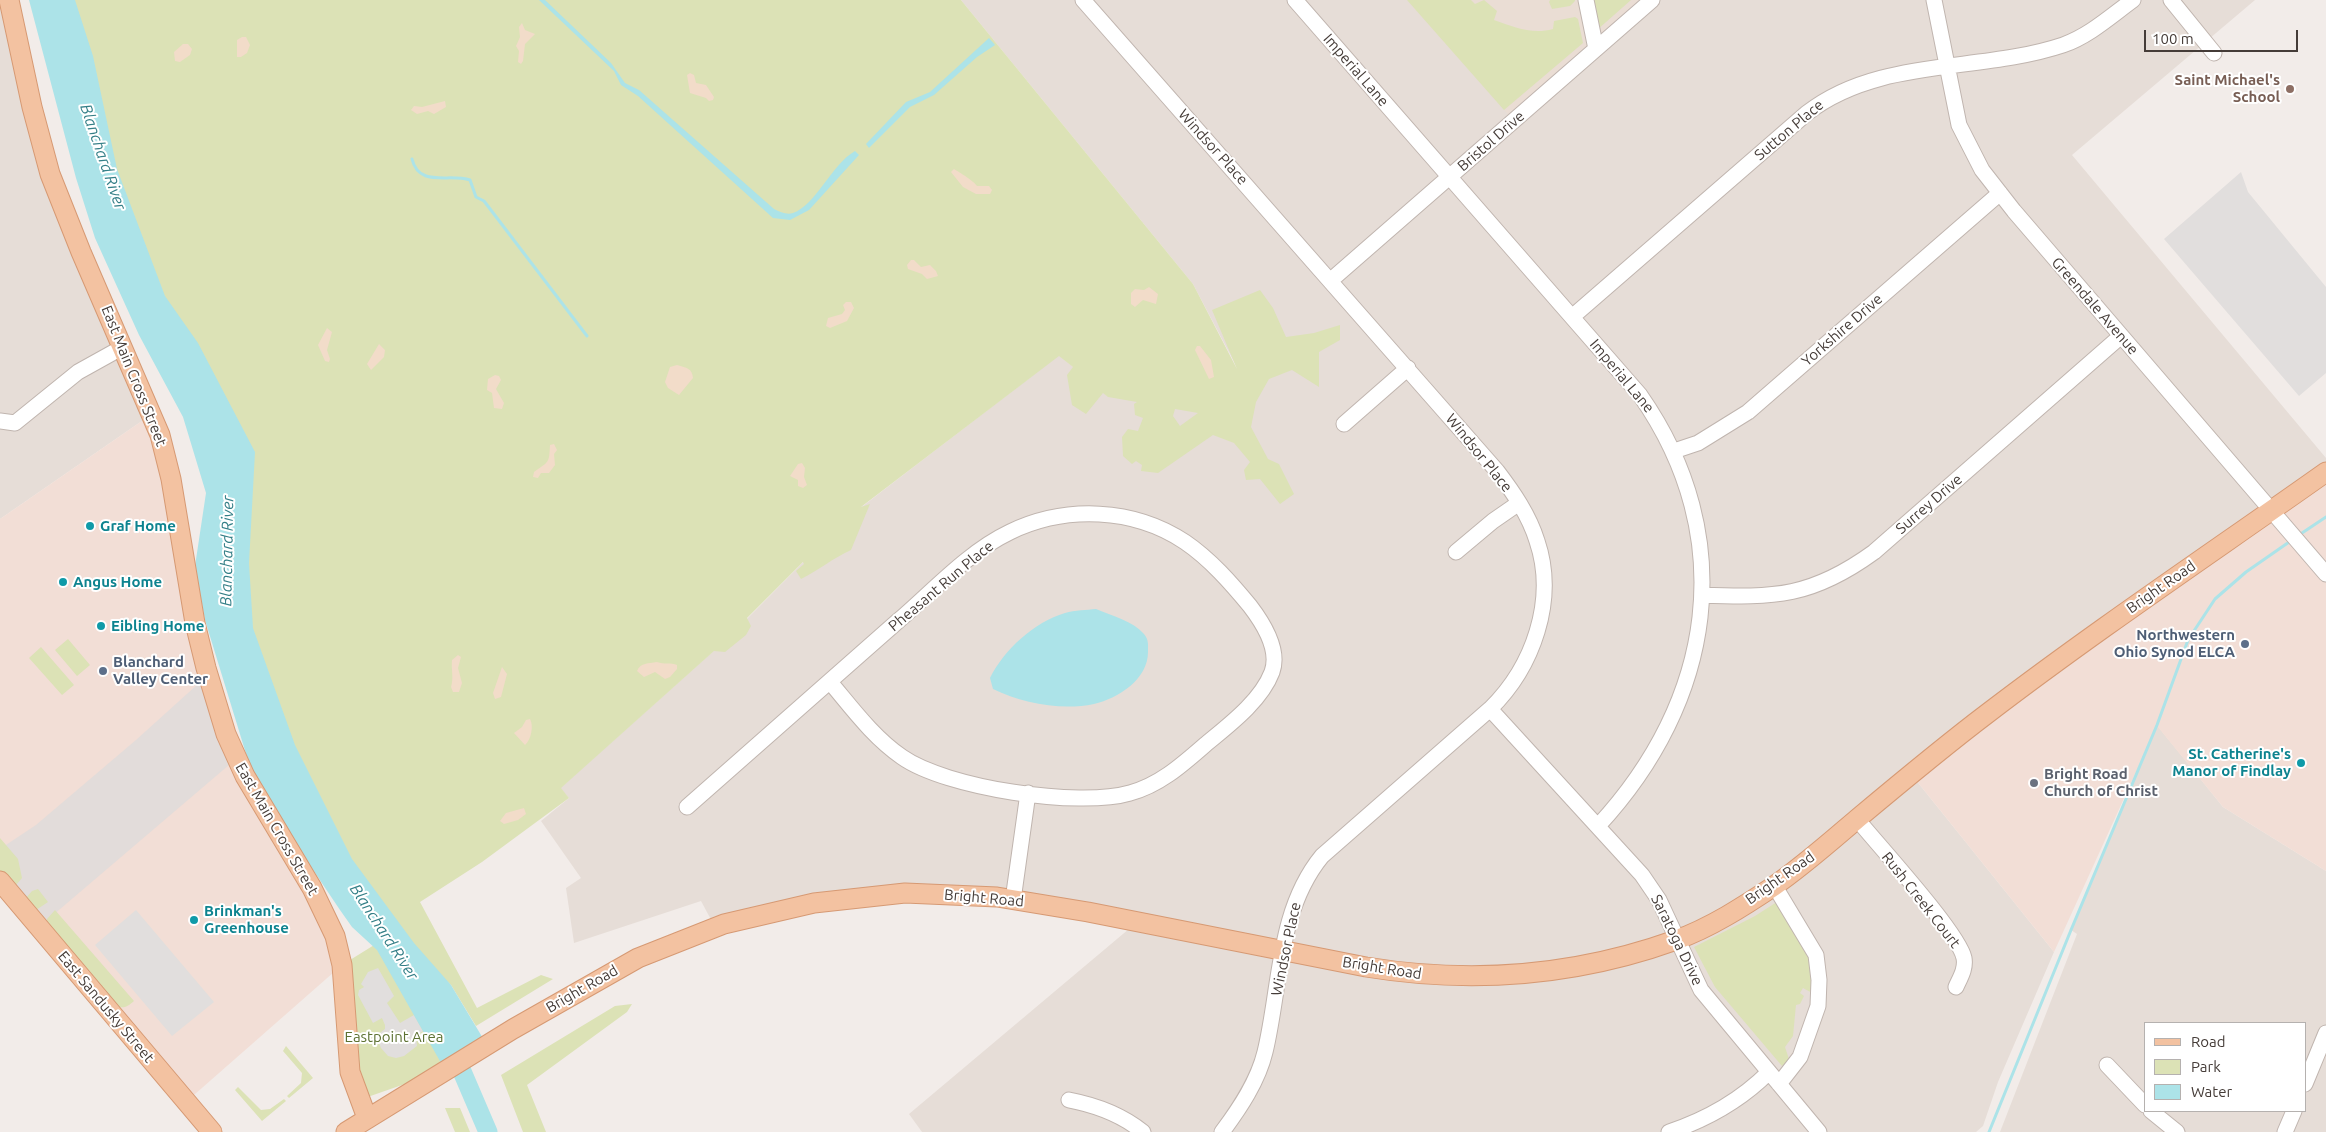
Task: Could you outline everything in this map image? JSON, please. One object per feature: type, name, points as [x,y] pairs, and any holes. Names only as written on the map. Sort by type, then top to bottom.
[{"type":"main road","name":"East Main Cross Street","points":[[9,0],[32,107],[50,174],[81,252],[152,414],[167,457],[195,623],[206,668],[226,734],[245,776],[312,888],[335,936],[342,973],[350,1072],[367,1118]]},
{"type":"main road","name":"Bright Road","points":[[346,1132],[422,1083],[638,958],[695,934],[754,915],[814,902],[882,895],[944,894],[1013,900],[1404,973],[1480,977],[1563,968],[1676,940],[1744,905],[1774,885],[2025,684],[2326,472]]},
{"type":"main road","name":"East Sandusky Street","points":[[0,881],[212,1132]]},
{"type":"street","name":"Windsor Place","points":[[1083,0],[1497,471],[1532,526],[1541,554],[1543,569],[1542,606],[1536,636],[1524,664],[1508,689],[1490,709],[1322,856],[1304,882],[1295,902],[1265,1053],[1247,1095],[1222,1132]]},
{"type":"street","name":"Imperial Lane","points":[[1295,0],[1640,395],[1660,424],[1674,451],[1695,521],[1701,566],[1702,595],[1694,656],[1673,717],[1656,750],[1635,783],[1598,826]]},
{"type":"street","points":[[1586,0],[1596,49]]},
{"type":"street","name":"Bristol Drive","points":[[1330,281],[1652,0]]},
{"type":"street","name":"Greendale Avenue","points":[[1934,0],[1955,110],[1962,132],[1982,170],[2284,528],[2326,574]]},
{"type":"street","name":"Sutton Place","points":[[1572,317],[1807,113],[1831,95],[1857,84],[1879,78],[1948,67],[2064,44],[2098,26],[2133,0]]},
{"type":"street","points":[[2171,0],[2214,53]]},
{"type":"street","name":"Yorkshire Drive","points":[[1674,451],[1698,443],[1748,412],[2000,193]]},
{"type":"street","name":"Surrey Drive","points":[[1702,595],[1777,596],[1816,587],[1855,566],[1881,546],[2121,336]]},
{"type":"street","points":[[0,422],[15,423],[78,372],[123,346]]},
{"type":"street","points":[[1344,424],[1408,368]]},
{"type":"street","points":[[1456,552],[1493,521],[1519,503]]},
{"type":"street","name":"Pheasant Run Place","points":[[687,807],[974,556],[998,538],[1026,525],[1069,514],[1107,515],[1144,522],[1184,542],[1219,571],[1262,624],[1273,650],[1274,663],[1266,683],[1251,702],[1178,768],[1153,784],[1132,793],[1102,799],[1080,799],[1028,793],[958,782],[916,766],[880,739],[830,682]]},
{"type":"street","name":"Saratoga Drive","points":[[1490,709],[1598,826],[1651,887],[1701,990],[1819,1132]]},
{"type":"street","points":[[1013,900],[1028,793]]},
{"type":"street","name":"Rush Creek Court","points":[[1857,819],[1957,944],[1964,958],[1964,966],[1956,987]]},
{"type":"street","points":[[1774,885],[1816,955],[1819,980],[1818,1006],[1800,1057],[1778,1084]]},
{"type":"street","points":[[2306,1082],[2326,1033]]},
{"type":"street","points":[[2108,1065],[2144,1104]]},
{"type":"street","points":[[1669,1132],[1717,1110],[1754,1086],[1768,1072]]},
{"type":"street","points":[[1069,1100],[1084,1103],[1112,1114],[1143,1132]]},
{"type":"street","points":[[2152,1112],[2177,1132]]},
{"type":"street","points":[[2285,1132],[2294,1112]]},
{"type":"shaded area","points":[[0,0],[32,107],[152,414],[0,519]]},
{"type":"shaded area","points":[[961,0],[2255,0],[2072,155],[2326,458],[2326,472],[1911,774],[2054,952],[1998,1082],[1983,1126],[1976,1132],[922,1132],[909,1114],[1136,923],[936,893],[715,927],[701,901],[574,943],[566,888],[581,878],[541,821],[569,798],[560,788],[727,639],[846,519],[1059,355],[1109,397],[1243,379],[1193,284]]},
{"type":"shaded area","points":[[1407,0],[1652,0],[1514,121]]},
{"type":"shaded area","points":[[2241,172],[2248,192],[2326,287],[2326,373],[2299,396],[2164,239]]},
{"type":"shaded area","points":[[152,414],[206,668],[342,965],[186,1102],[0,881],[0,519]]},
{"type":"shaded area","points":[[2326,472],[2326,871],[2223,807],[2157,726],[2054,952],[1911,774]]},
{"type":"shaded area","points":[[208,675],[236,759],[39,927],[0,881],[0,849],[36,825],[136,740]]},
{"type":"shaded area","points":[[2157,725],[2223,807],[2326,871],[2326,1132],[2000,1132],[2077,934],[2071,930]]},
{"type":"shaded area","points":[[136,910],[214,1002],[172,1036],[95,945]]},
{"type":"shaded area","points":[[378,968],[394,996],[387,1003],[400,1023],[414,1015],[423,1031],[416,1036],[417,1046],[404,1056],[396,1058],[388,1056],[381,1048],[376,1036],[385,1029],[382,1018],[373,1023],[358,995],[359,990],[364,987],[361,984],[368,972]]},
{"type":"green space","points":[[49,0],[961,0],[1193,284],[1237,369],[1212,310],[1260,290],[1273,308],[1286,337],[1314,333],[1340,325],[1340,340],[1319,352],[1319,387],[1292,370],[1269,379],[1256,402],[1251,427],[1268,459],[1279,464],[1294,494],[1280,504],[1260,479],[1246,480],[1244,470],[1250,462],[1234,443],[1213,435],[1158,473],[1141,471],[1142,465],[1136,461],[1132,464],[1123,456],[1122,437],[1128,429],[1138,431],[1143,418],[1135,415],[1134,404],[1137,402],[1108,397],[1103,393],[1086,414],[1072,405],[1067,375],[1073,367],[1059,356],[861,507],[870,504],[851,550],[801,579],[796,571],[804,564],[803,562],[747,618],[751,626],[746,635],[725,652],[714,651],[561,788],[569,798],[482,862],[420,902],[477,1008],[541,975],[553,979],[476,1026],[451,985],[385,933],[226,614],[229,462]],"holes":[[[1175,409],[1198,413],[1180,426],[1173,416]]]},
{"type":"green space","points":[[1407,0],[1471,0],[1475,4],[1484,0],[1497,11],[1494,20],[1530,31],[1553,29],[1554,21],[1575,17],[1578,19],[1583,43],[1504,110]]},
{"type":"green space","points":[[1550,0],[1575,1],[1570,6],[1552,9]]},
{"type":"green space","points":[[1593,0],[1631,0],[1597,30]]},
{"type":"green space","points":[[68,639],[90,665],[77,676],[55,650]]},
{"type":"green space","points":[[41,647],[74,685],[62,695],[29,658]]},
{"type":"green space","points":[[0,838],[18,859],[22,878],[16,885],[10,884],[0,872]]},
{"type":"green space","points":[[38,889],[48,902],[36,910],[26,898],[32,891]]},
{"type":"green space","points":[[1780,900],[1808,953],[1814,994],[1803,988],[1800,993],[1804,996],[1800,1004],[1796,1005],[1793,1036],[1785,1047],[1789,1059],[1782,1066],[1715,987],[1694,947],[1755,916]]},
{"type":"green space","points":[[55,910],[134,1001],[124,1007],[113,1005],[47,926],[47,919]]},
{"type":"green space","name":"Eastpoint Area","points":[[387,937],[445,1070],[359,1100],[342,965]]},
{"type":"green space","points":[[632,1004],[627,1012],[527,1085],[546,1132],[523,1132],[501,1075],[615,1006]]},
{"type":"green space","points":[[286,1046],[313,1078],[289,1098],[287,1096],[301,1083],[302,1073],[283,1051]]},
{"type":"green space","points":[[238,1087],[261,1110],[270,1109],[284,1099],[286,1101],[262,1121],[235,1090]]},
{"type":"green space","points":[[445,1108],[460,1108],[470,1132],[455,1132]]},
{"type":"sand","points":[[522,23],[525,30],[535,34],[525,44],[521,64],[518,62],[519,51],[516,46],[520,37],[519,27]]},
{"type":"sand","points":[[246,37],[250,45],[247,53],[237,57],[237,40]]},
{"type":"sand","points":[[183,44],[188,44],[192,49],[190,55],[180,62],[175,61],[174,52]]},
{"type":"sand","points":[[690,73],[694,75],[696,83],[706,85],[714,97],[713,100],[709,101],[706,98],[690,93],[687,75]]},
{"type":"sand","points":[[445,101],[446,107],[434,114],[428,111],[417,114],[411,110],[414,106],[422,107]]},
{"type":"sand","points":[[954,169],[977,186],[989,186],[992,190],[990,194],[976,194],[963,187],[951,172]]},
{"type":"sand","points":[[911,260],[914,260],[921,267],[930,265],[938,276],[927,279],[922,274],[908,269],[907,265]]},
{"type":"sand","points":[[1149,287],[1158,294],[1156,304],[1143,300],[1135,307],[1131,304],[1131,293],[1135,289],[1144,290]]},
{"type":"sand","points":[[846,302],[851,302],[854,308],[847,321],[830,328],[826,326],[828,318],[842,314],[845,310],[843,305]]},
{"type":"sand","points":[[327,328],[332,332],[327,350],[329,362],[325,361],[318,345]]},
{"type":"sand","points":[[379,344],[385,350],[384,357],[371,370],[367,364]]},
{"type":"sand","points":[[1197,346],[1200,346],[1211,360],[1214,377],[1209,379],[1195,350]]},
{"type":"sand","points":[[677,365],[690,370],[693,378],[679,395],[668,388],[665,382],[670,367]]},
{"type":"sand","points":[[495,375],[499,376],[501,380],[496,389],[504,403],[502,409],[494,408],[492,393],[487,390],[488,379]]},
{"type":"sand","points":[[554,444],[557,450],[554,454],[555,465],[549,473],[541,473],[538,478],[533,477],[534,472],[547,462],[550,445]]},
{"type":"sand","points":[[802,463],[805,468],[804,477],[807,485],[803,488],[798,486],[798,480],[790,476],[798,464]]},
{"type":"sand","points":[[458,655],[461,657],[458,668],[462,683],[459,692],[453,692],[451,687],[452,660]]},
{"type":"sand","points":[[657,662],[675,664],[677,669],[670,677],[665,679],[655,672],[644,677],[637,671],[643,665]]},
{"type":"sand","points":[[502,667],[507,674],[501,697],[495,699],[493,693]]},
{"type":"sand","points":[[530,719],[532,725],[531,733],[525,745],[514,733],[522,727],[526,720]]},
{"type":"sand","points":[[524,808],[526,814],[518,820],[504,824],[500,821],[506,813]]},
{"type":"water","points":[[29,0],[75,0],[93,56],[117,169],[165,296],[198,343],[255,452],[249,563],[253,628],[295,745],[352,859],[414,943],[451,985],[487,1045],[445,1070],[377,950],[352,927],[340,910],[297,846],[260,785],[247,757],[205,620],[195,566],[206,493],[183,417],[139,335],[95,238],[76,178]]},
{"type":"water","points":[[539,0],[545,0],[611,63],[625,83],[639,90],[776,210],[791,214],[801,209],[816,194],[846,157],[855,151],[859,155],[809,210],[790,220],[773,218],[638,96],[621,85],[614,71]]},
{"type":"water","points":[[989,38],[995,45],[977,57],[934,95],[910,107],[869,148],[866,144],[906,102],[930,92]]},
{"type":"water","points":[[1096,609],[1122,619],[1139,629],[1147,638],[1147,662],[1138,679],[1130,686],[1103,701],[1068,707],[1029,702],[993,689],[990,678],[1003,657],[1031,630],[1053,617],[1065,613]]},
{"type":"waterway","points":[[412,159],[421,174],[428,177],[470,180],[476,197],[484,201],[587,336]]},
{"type":"waterway","points":[[2299,535],[2326,517]]},
{"type":"waterway","points":[[1989,1132],[2157,725],[2188,640],[2215,599],[2246,572],[2292,540]]},
{"type":"waterway","name":"Blanchard River","points":[[452,1048],[488,1132]]},
{"type":"place","name":"Saint Michael's School","points":[[2290,89]]},
{"type":"place","name":"Graf Home","points":[[90,526]]},
{"type":"place","name":"Angus Home","points":[[63,582]]},
{"type":"place","name":"Eibling Home","points":[[101,626]]},
{"type":"place","name":"Northwestern Ohio Synod ELCA","points":[[2245,644]]},
{"type":"place","name":"Blanchard Valley Center","points":[[103,671]]},
{"type":"place","name":"St. Catherine's Manor of Findlay","points":[[2301,763]]},
{"type":"place","name":"Bright Road Church of Christ","points":[[2034,783]]},
{"type":"place","name":"Brinkman's Greenhouse","points":[[194,920]]}]
